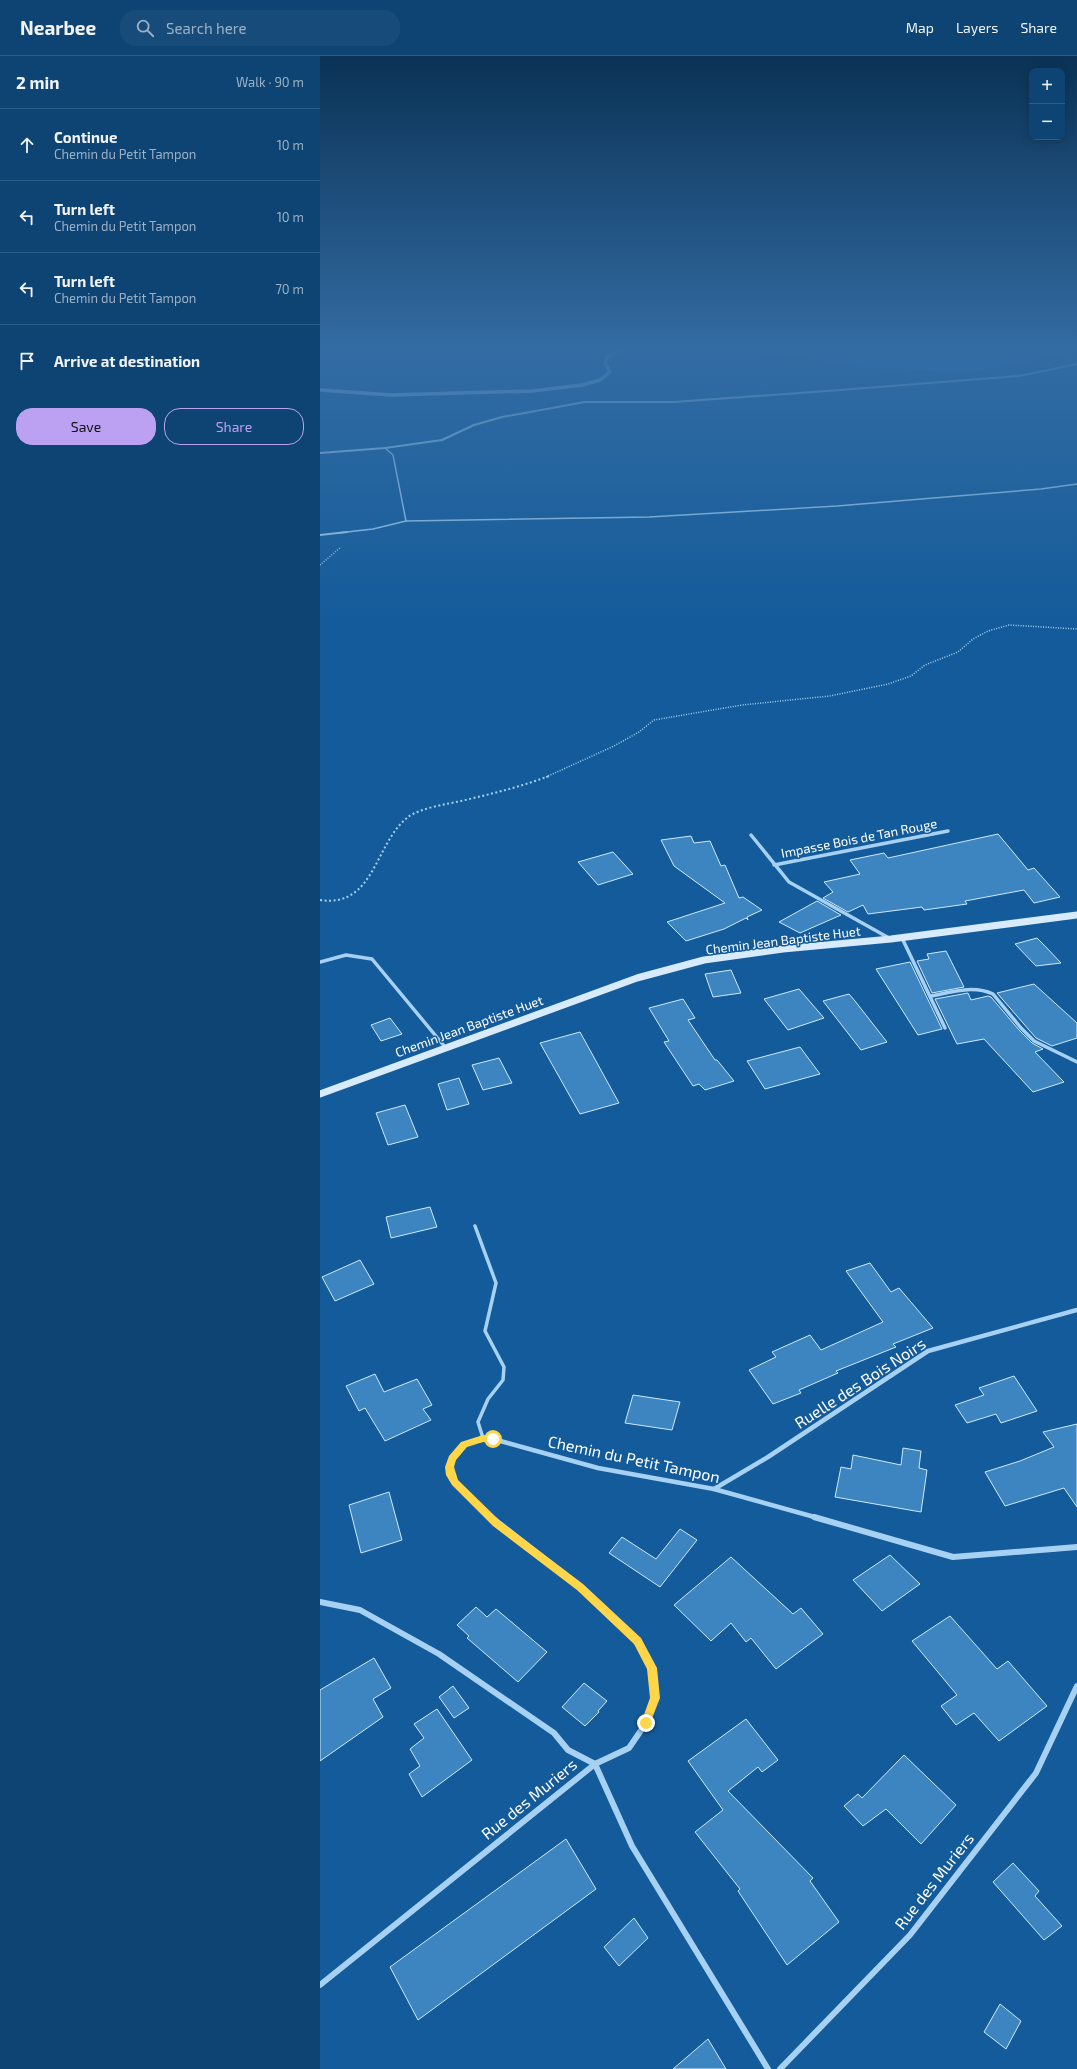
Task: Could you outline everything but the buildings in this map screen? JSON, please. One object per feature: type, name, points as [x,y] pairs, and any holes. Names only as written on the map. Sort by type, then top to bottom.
[{"type":"street","points":[[320,453],[385,448],[442,440]]},
{"type":"street","name":"Impasse Bois de Tan Rouge","points":[[774,865],[948,831]]},
{"type":"street","name":"Impasse Bois de Tan Rouge","points":[[751,835],[782,877],[797,888],[891,940]]},
{"type":"street","name":"Chemin Jean Baptiste Huet","points":[[320,1094],[637,978],[684,965],[747,954],[891,940],[1077,915]]},
{"type":"street","points":[[902,938],[945,1028]]},
{"type":"street","points":[[320,962],[334,956],[356,954],[372,959],[445,1047]]},
{"type":"street","points":[[931,996],[974,990],[986,990],[993,994],[1032,1040],[1040,1046],[1070,1056],[1077,1062]]},
{"type":"street","name":"Ruelle des Bois Noirs","points":[[714,1489],[774,1453],[928,1351],[1077,1310]]},
{"type":"street","name":"Chemin du Petit Tampon","points":[[594,1764],[629,1748],[646,1723],[655,1698],[652,1668],[638,1641],[580,1587],[497,1524],[455,1482],[449,1467],[454,1454],[464,1444],[483,1438],[493,1439],[598,1468],[714,1489],[954,1557],[1077,1547]]},
{"type":"street","points":[[320,1602],[360,1610],[439,1654],[554,1733],[568,1750],[594,1764]]},
{"type":"street","name":"Rue des Muriers","points":[[780,2069],[910,1936],[959,1873],[1036,1773],[1077,1686]]},
{"type":"street","name":"Rue des Muriers","points":[[320,1985],[594,1764],[632,1846],[768,2069]]},
{"type":"lane","points":[[385,448],[393,455],[406,521]]},
{"type":"lane","points":[[320,535],[373,529],[406,521],[642,517],[837,506],[1041,489],[1077,484]]},
{"type":"lane","points":[[475,1226],[496,1283],[485,1331],[504,1367],[503,1380],[488,1399],[478,1422],[483,1438]]},
{"type":"path","points":[[320,900],[334,902],[361,889],[370,876],[387,841],[397,827],[409,816],[433,807],[524,786],[545,778],[585,761],[614,746],[639,732],[654,720],[742,705],[830,696],[888,684],[911,676],[925,665],[958,652],[973,639],[988,631],[1009,625],[1030,625],[1077,629]]},
{"type":"route","points":[[493,1439],[483,1438],[464,1444],[452,1458],[449,1467],[451,1475],[455,1482],[497,1524],[580,1587],[638,1641],[652,1668],[655,1698],[646,1723]]}]
